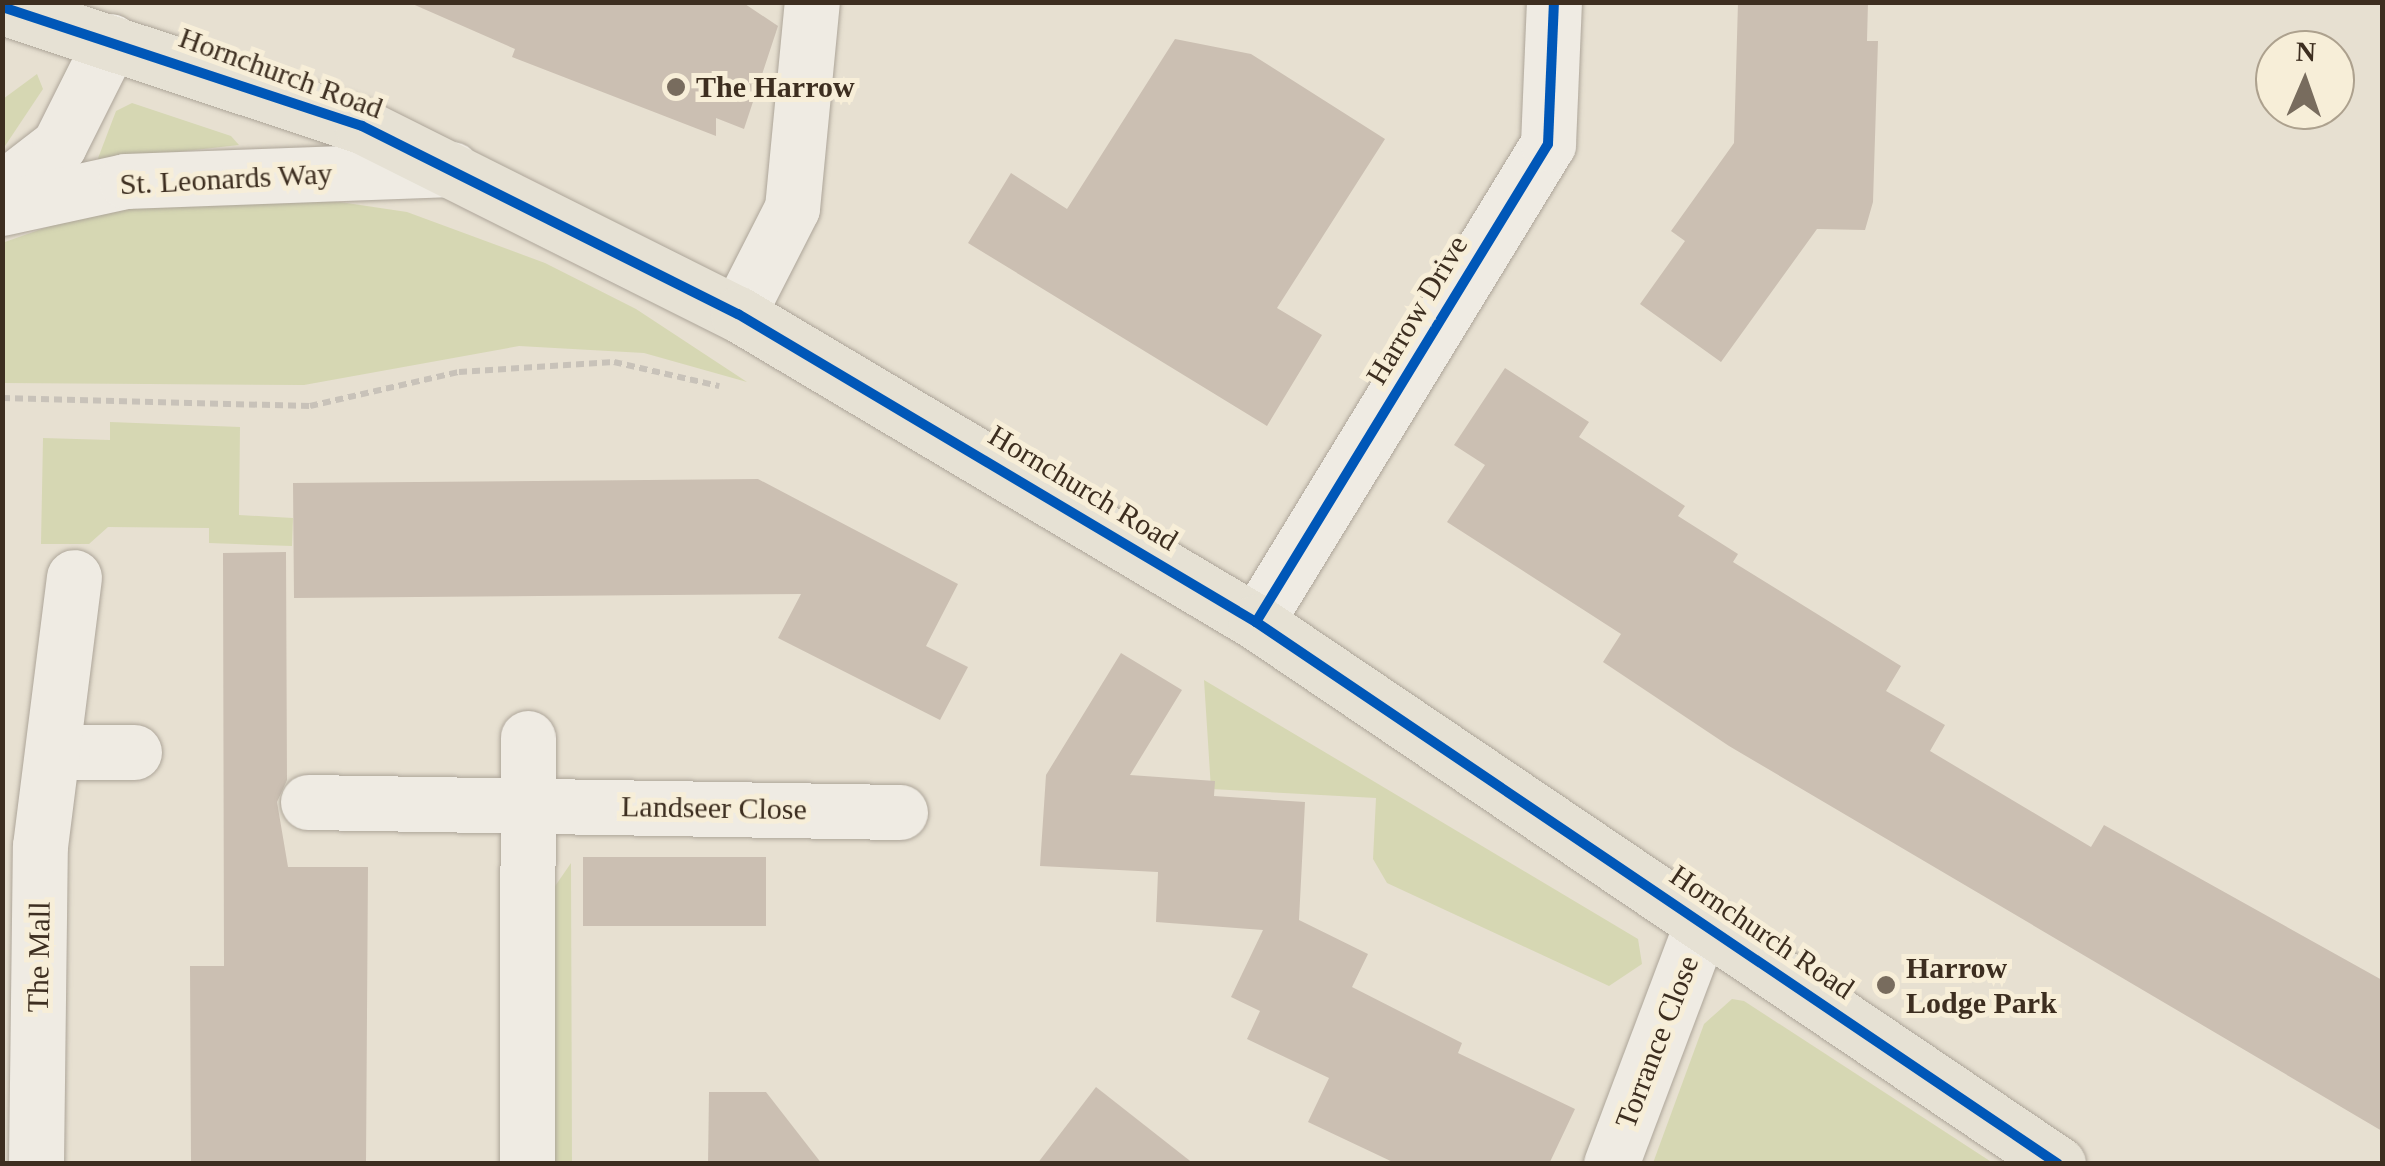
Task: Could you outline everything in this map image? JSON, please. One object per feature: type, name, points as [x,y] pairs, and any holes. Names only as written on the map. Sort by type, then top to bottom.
[{"type":"main road","name":"Hornchurch Road","points":[[7,16],[111,41],[362,126],[738,314],[1256,622],[2058,1164]]},
{"type":"street","points":[[738,314],[792,208],[812,2]]},
{"type":"street","name":"Harrow Drive","points":[[1256,622],[1548,144],[1554,2]]},
{"type":"street","points":[[2,189],[59,145],[111,41]]},
{"type":"street","name":"St. Leonards Way","points":[[2,208],[126,181],[452,170]]},
{"type":"street","name":"The Mall","points":[[36,1164],[40,846],[74,577]]},
{"type":"street","points":[[527,1164],[528,738]]},
{"type":"street","points":[[53,752],[134,752]]},
{"type":"street","name":"Landseer Close","points":[[308,802],[900,812]]},
{"type":"street","name":"Torrance Close","points":[[1611,1164],[1702,921]]},
{"type":"path","points":[[2,398],[310,406],[460,372],[614,362],[738,391]]},
{"type":"green space","points":[[37,74],[43,89],[3,149],[3,99]]},
{"type":"green space","points":[[132,103],[231,136],[239,145],[97,161],[116,111]]},
{"type":"green space","points":[[293,195],[407,212],[545,263],[636,309],[747,382],[644,353],[519,346],[304,385],[3,383],[2,243],[90,212]]},
{"type":"green space","points":[[110,422],[240,427],[239,515],[293,518],[292,546],[209,543],[209,528],[108,527],[89,544],[41,544],[43,438],[110,440]]},
{"type":"green space","points":[[1204,680],[1638,939],[1642,964],[1609,986],[1387,883],[1373,859],[1376,798],[1211,789]]},
{"type":"green space","points":[[571,863],[572,1163],[548,1164],[551,892]]},
{"type":"green space","points":[[1732,999],[1744,1001],[1993,1163],[1653,1163],[1704,1024]]},
{"type":"building","name":"The Harrow","points":[[408,2],[742,2],[778,26],[744,129],[716,118],[716,136],[512,57],[515,49]]},
{"type":"building","points":[[1738,2],[1868,2],[1867,41],[1878,41],[1873,202],[1865,230],[1817,229],[1721,362],[1640,304],[1685,241],[1671,231],[1734,143]]},
{"type":"building","points":[[1175,39],[1251,54],[1385,139],[1277,308],[1322,335],[1267,426],[968,243],[1011,173],[1067,209]]},
{"type":"building","points":[[1505,368],[1589,422],[1579,437],[1685,506],[1678,516],[1738,554],[1733,562],[1901,666],[1886,691],[1945,725],[1930,751],[2091,847],[2104,825],[2382,980],[2382,1131],[1729,746],[1603,662],[1621,634],[1447,522],[1485,465],[1454,445]]},
{"type":"building","points":[[758,479],[958,584],[926,646],[968,667],[940,720],[778,638],[801,594],[294,598],[293,483]]},
{"type":"building","points":[[286,552],[287,780],[277,802],[288,867],[368,867],[366,1164],[191,1164],[190,966],[224,966],[223,553]]},
{"type":"building","points":[[1121,653],[1182,690],[1130,775],[1215,781],[1214,796],[1305,802],[1299,920],[1368,954],[1352,987],[1462,1043],[1458,1053],[1575,1109],[1549,1164],[1397,1164],[1308,1122],[1329,1078],[1247,1039],[1260,1011],[1231,997],[1263,930],[1156,922],[1158,872],[1040,866],[1046,775]]},
{"type":"building","points":[[583,857],[766,857],[766,926],[583,926]]},
{"type":"building","points":[[1096,1087],[1194,1164],[1037,1164]]},
{"type":"building","points":[[709,1092],[766,1092],[822,1164],[708,1164]]},
{"type":"cycle path","points":[[1256,622],[1548,144],[1554,2]]},
{"type":"cycle path","points":[[2,7],[362,126],[738,314],[1256,622],[2058,1164]]},
{"type":"place","name":"The Harrow","points":[[676,87]]},
{"type":"place","name":"Harrow Lodge Park","points":[[1886,985]]}]
